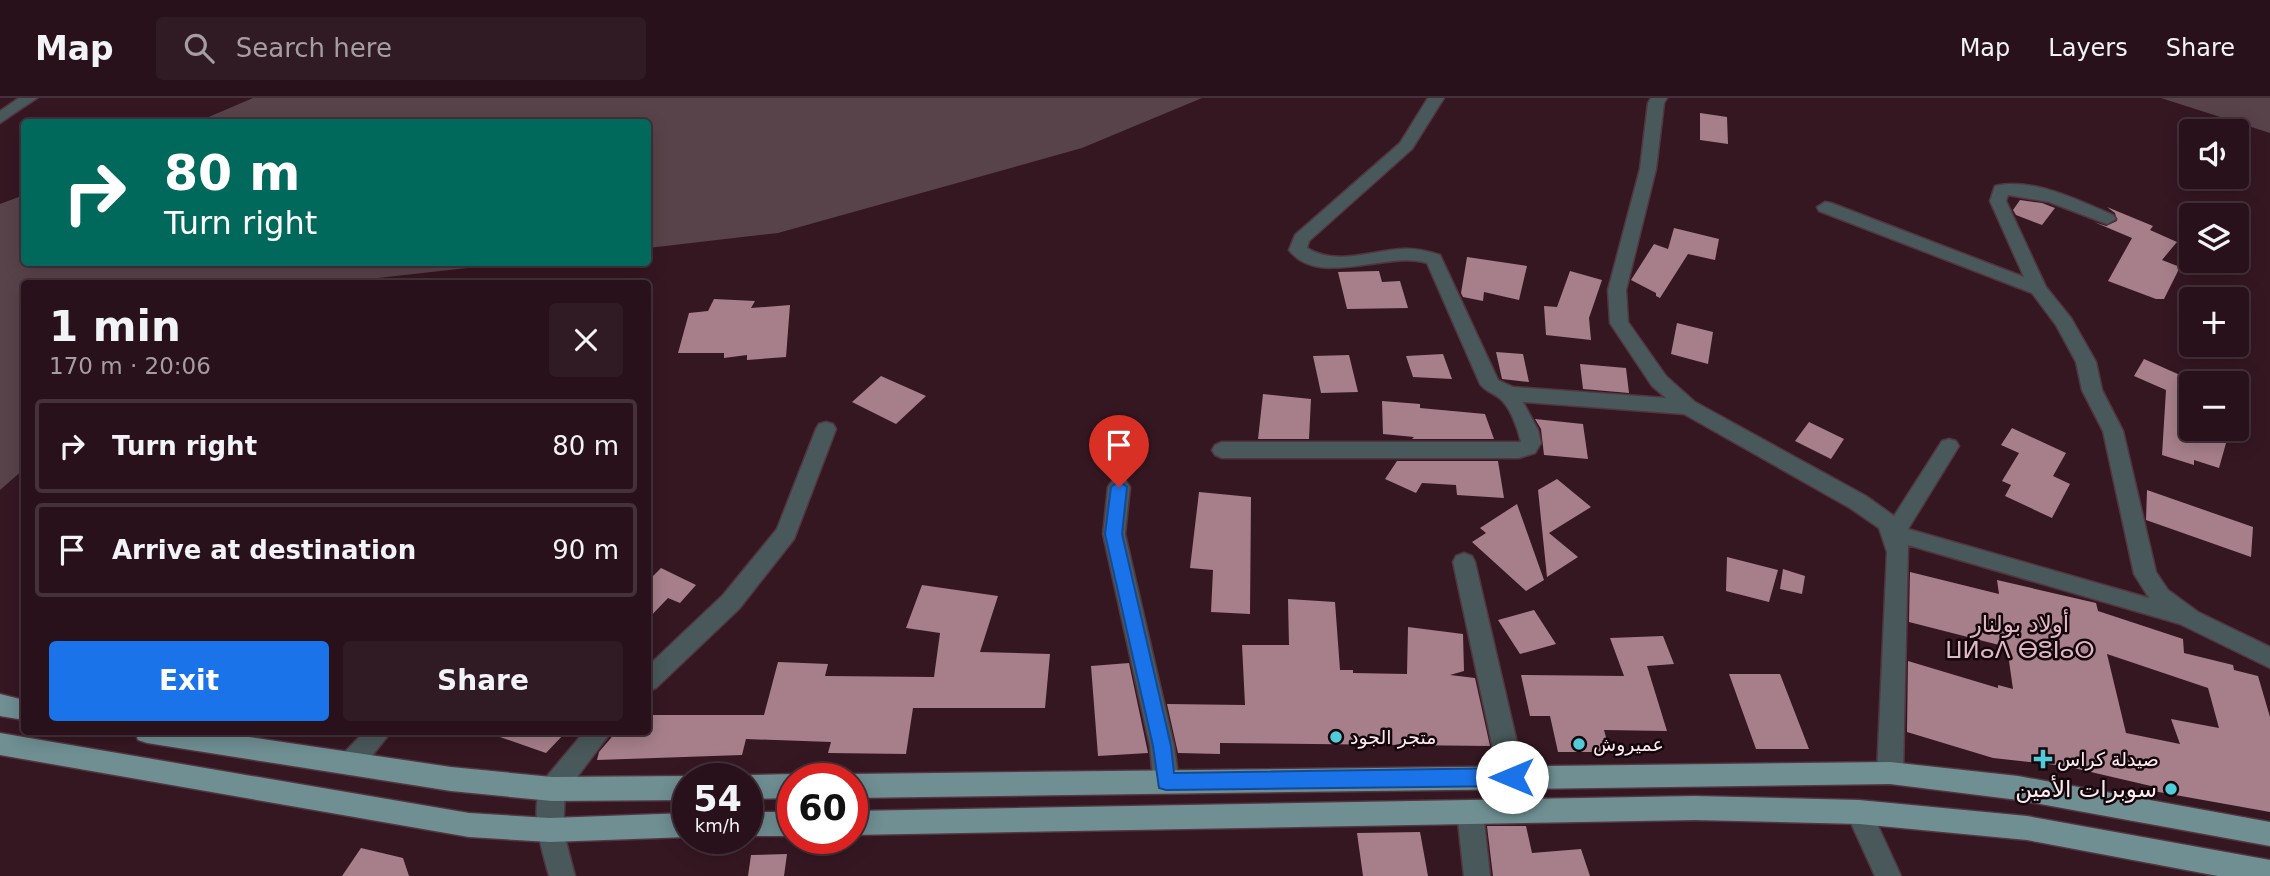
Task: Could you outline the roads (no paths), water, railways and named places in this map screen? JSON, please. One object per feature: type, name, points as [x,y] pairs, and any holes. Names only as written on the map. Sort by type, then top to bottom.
[{"type":"main road","points":[[0,705],[21,709]]},
{"type":"main road","points":[[166,735],[451,779],[552,789],[672,788]]},
{"type":"main road","points":[[0,744],[469,825],[550,830],[672,826]]},
{"type":"main road","points":[[868,786],[1890,773],[2018,788],[2270,834]]},
{"type":"main road","points":[[868,822],[1695,808],[1859,812],[2027,828],[2270,873]]},
{"type":"street","points":[[0,118],[29,98]]},
{"type":"street","points":[[1436,98],[1406,146],[1301,239],[1298,250],[1303,255],[1330,262],[1418,254],[1434,258],[1490,384],[1497,390],[1508,394],[1688,407]]},
{"type":"street","points":[[1659,98],[1656,103],[1648,169],[1617,290],[1619,323],[1659,381],[1688,407],[1857,502],[1887,522],[1894,533],[1898,552],[1890,773]]},
{"type":"street","points":[[2107,219],[2070,203],[2026,190],[2001,190],[1998,201],[2038,289],[2064,322],[2086,362],[2092,390],[2113,431],[2145,574],[2160,597],[2190,620]]},
{"type":"street","points":[[1825,207],[2038,289]]},
{"type":"street","points":[[1222,450],[1528,448],[1531,443],[1528,430],[1508,394]]},
{"type":"street","points":[[651,678],[731,602],[786,533],[826,429]]},
{"type":"street","points":[[1894,533],[1949,446]]},
{"type":"street","points":[[1119,487],[1114,534],[1162,746],[1166,781]]},
{"type":"street","points":[[1894,533],[2190,620],[2270,658]]},
{"type":"street","points":[[1464,562],[1512,777]]},
{"type":"street","points":[[350,764],[376,735]]},
{"type":"street","points":[[562,876],[550,830],[552,789],[597,735]]},
{"type":"street","points":[[1470,812],[1477,876]]},
{"type":"street","points":[[1859,812],[1888,876]]},
{"type":"place","name":"متجر الجود","points":[[1336,737]]},
{"type":"place","name":"عميروش","points":[[1579,744]]},
{"type":"place","name":"صيدلة كراس","points":[[2043,759]]},
{"type":"place","name":"سوبرات الأمين","points":[[2171,789]]},
{"type":"district","name":"أولاد بولنار ⵡⵍⴰⴷ ⴱⵓⵏⴰⵔ","points":[[2020,637]]}]
